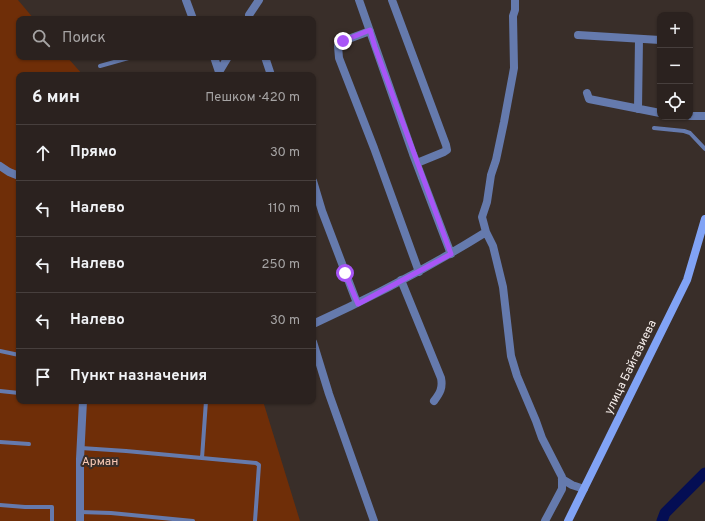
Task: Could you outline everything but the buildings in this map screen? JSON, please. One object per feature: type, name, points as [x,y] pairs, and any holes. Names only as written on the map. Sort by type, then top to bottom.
[{"type":"main road","name":"улица Байгазиева","points":[[568,521],[686,280],[705,220]]},
{"type":"street","points":[[186,0],[192,16]]},
{"type":"street","points":[[250,16],[252,4],[259,0]]},
{"type":"street","points":[[359,0],[417,164],[451,254]]},
{"type":"street","points":[[392,0],[447,150],[417,164]]},
{"type":"street","points":[[515,0],[515,10],[513,16],[514,68],[496,160],[491,175],[487,202],[482,217],[486,232],[493,246],[503,287],[511,356],[517,376],[542,438],[562,479],[562,489],[545,521]]},
{"type":"street","points":[[370,30],[343,41],[338,46],[339,58],[374,148],[419,272]]},
{"type":"street","points":[[578,35],[657,40]]},
{"type":"street","points":[[638,109],[639,39]]},
{"type":"street","points":[[215,60],[218,72]]},
{"type":"street","points":[[220,72],[226,60]]},
{"type":"street","points":[[265,60],[270,72]]},
{"type":"street","points":[[587,93],[589,99],[657,112]]},
{"type":"street","points":[[693,116],[705,116]]},
{"type":"street","points":[[0,166],[16,175]]},
{"type":"street","points":[[316,191],[322,211],[358,304]]},
{"type":"street","points":[[316,323],[358,304],[401,280],[419,272],[486,232]]},
{"type":"street","points":[[401,280],[441,378],[442,386],[434,401]]},
{"type":"street","points":[[316,352],[331,401],[374,521]]},
{"type":"street","points":[[80,521],[83,404]]},
{"type":"street","points":[[562,479],[572,485],[584,489]]},
{"type":"lane","points":[[100,66],[121,60]]},
{"type":"lane","points":[[654,128],[690,133],[705,149]]},
{"type":"lane","points":[[0,351],[16,354]]},
{"type":"lane","points":[[0,391],[16,393]]},
{"type":"lane","points":[[202,458],[206,404]]},
{"type":"lane","points":[[0,442],[29,444]]},
{"type":"lane","points":[[81,448],[256,463],[259,465],[255,521]]},
{"type":"lane","points":[[0,505],[52,507],[52,521]]},
{"type":"lane","points":[[80,512],[112,513],[193,521]]},
{"type":"green space","name":"Арман","points":[[0,0],[18,0],[31,16],[16,16],[16,60],[70,60],[80,72],[16,72],[16,404],[264,404],[300,521],[0,521]]},
{"type":"waterway","points":[[662,521],[665,513],[705,473]]},
{"type":"route","points":[[343,41],[370,30],[417,164],[451,254],[358,304],[345,273]]}]
